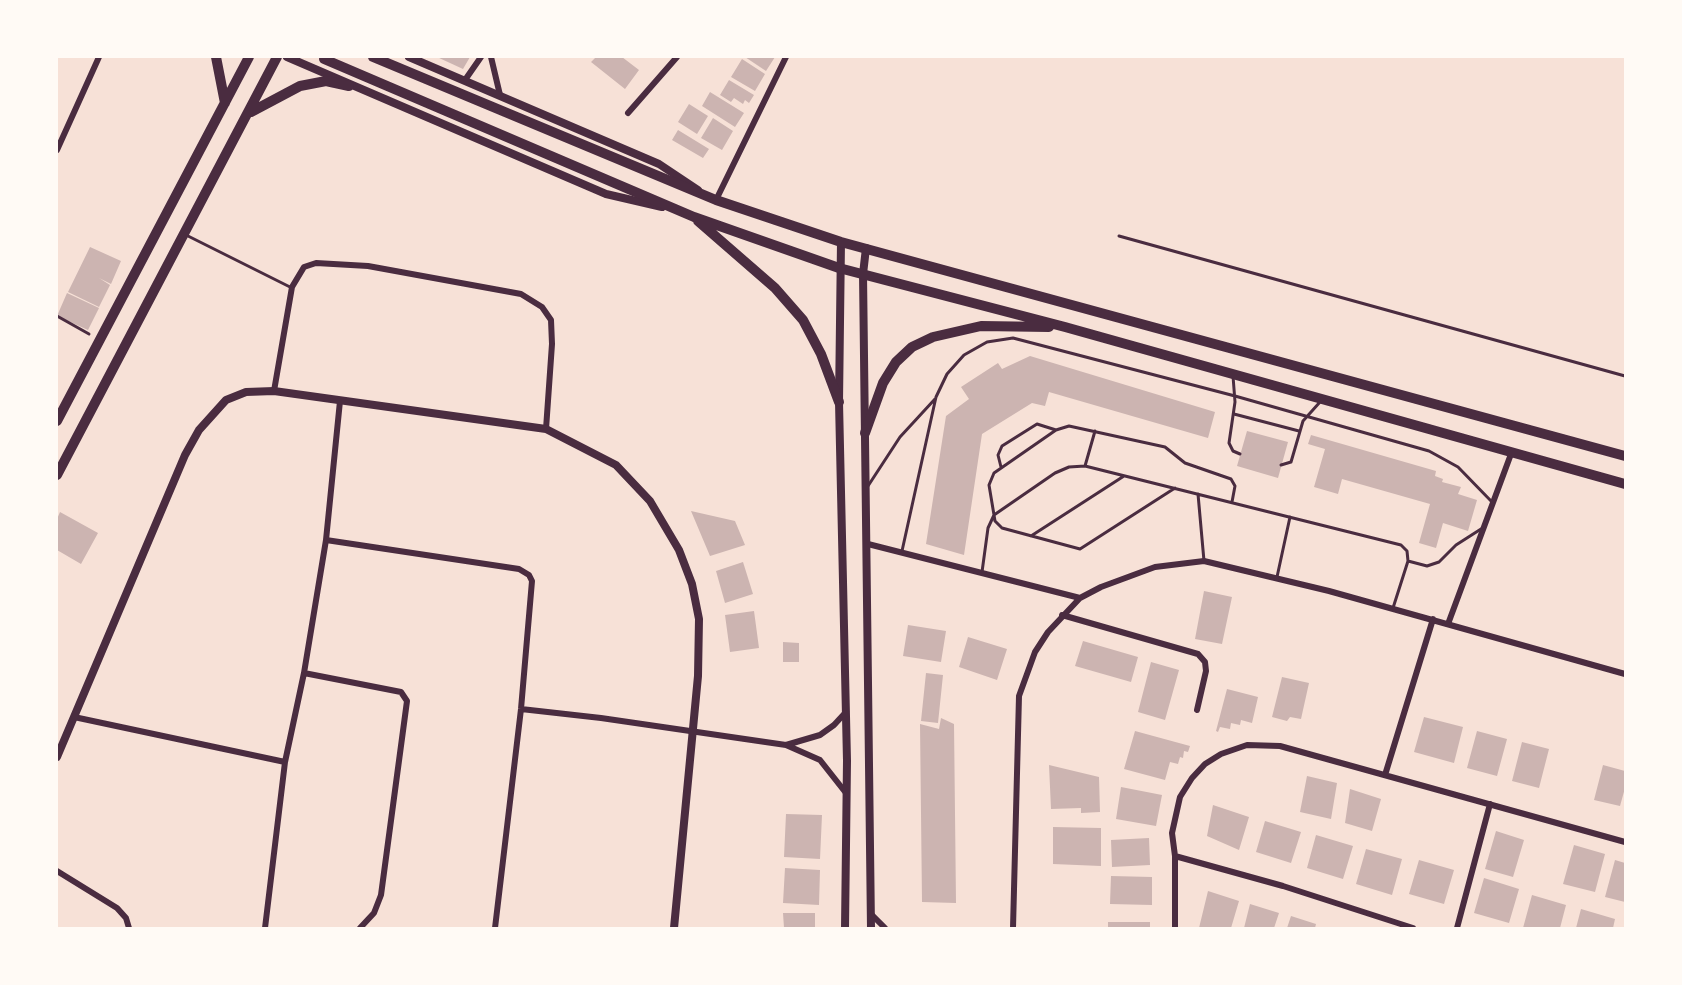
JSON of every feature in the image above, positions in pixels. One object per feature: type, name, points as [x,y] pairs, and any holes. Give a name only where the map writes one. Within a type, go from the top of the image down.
[{"type":"highway","points":[[216,57],[225,103]]},
{"type":"highway","points":[[57,421],[249,57]]},
{"type":"highway","points":[[57,475],[277,57]]},
{"type":"highway","points":[[373,57],[716,200],[841,242],[1625,456]]},
{"type":"highway","points":[[324,59],[694,217],[839,268],[1065,327],[1511,454],[1625,484]]},
{"type":"highway","points":[[248,114],[300,86],[326,81],[349,86]]},
{"type":"highway","points":[[694,217],[775,288],[803,320],[821,354],[839,402]]},
{"type":"highway","points":[[865,433],[883,382],[896,362],[912,347],[933,337],[981,326],[1065,327]]},
{"type":"street","points":[[57,150],[99,57]]},
{"type":"street","points":[[287,57],[349,86],[606,194],[680,210]]},
{"type":"street","points":[[305,57],[309,66]]},
{"type":"street","points":[[409,57],[659,164],[700,192]]},
{"type":"street","points":[[465,80],[481,57]]},
{"type":"street","points":[[492,57],[500,95]]},
{"type":"street","points":[[628,112],[677,57]]},
{"type":"street","points":[[716,200],[786,57]]},
{"type":"street","points":[[841,242],[839,402],[847,794],[845,928]]},
{"type":"street","points":[[866,248],[863,274],[871,928]]},
{"type":"street","points":[[274,391],[292,287],[303,267],[316,263],[368,266],[521,294],[534,300],[551,320],[552,344],[546,429]]},
{"type":"street","points":[[57,757],[185,455],[199,430],[226,400],[246,392],[274,391],[546,429],[616,465],[650,501],[679,550],[692,584],[699,619],[698,676],[674,928]]},
{"type":"street","points":[[265,928],[285,762],[304,673],[326,540],[340,401]]},
{"type":"street","points":[[1448,624],[1511,454]]},
{"type":"street","points":[[326,540],[504,567],[529,575],[533,591],[495,928]]},
{"type":"street","points":[[868,544],[1080,598]]},
{"type":"street","points":[[1013,928],[1019,696],[1035,652],[1062,615],[1080,598],[1155,567],[1204,561],[1393,608],[1625,674]]},
{"type":"street","points":[[1062,615],[1198,654],[1205,662],[1206,671],[1197,710]]},
{"type":"street","points":[[1385,775],[1433,620]]},
{"type":"street","points":[[304,673],[401,692],[407,701],[381,895],[374,913],[360,928]]},
{"type":"street","points":[[521,709],[601,718],[786,746],[820,760],[847,794]]},
{"type":"street","points":[[786,746],[820,735],[846,712]]},
{"type":"street","points":[[74,717],[285,762]]},
{"type":"street","points":[[1175,928],[1175,856],[1172,833],[1180,797],[1192,778],[1221,754],[1247,746],[1269,745],[1625,842]]},
{"type":"street","points":[[1457,928],[1490,804]]},
{"type":"street","points":[[1175,856],[1283,886],[1413,928]]},
{"type":"street","points":[[57,871],[117,908],[126,918],[129,928]]},
{"type":"street","points":[[871,915],[885,928]]},
{"type":"street","points":[[1385,928],[1387,920]]},
{"type":"lane","points":[[184,234],[292,287]]},
{"type":"lane","points":[[902,553],[936,397],[946,374],[964,355],[987,342],[1012,339],[1235,396],[1439,455],[1458,467],[1492,502]]},
{"type":"lane","points":[[1232,375],[1235,396],[1229,443],[1233,451],[1240,454]]},
{"type":"lane","points":[[867,487],[900,437],[936,397]]},
{"type":"lane","points":[[1281,465],[1288,464],[1293,459],[1299,431],[1306,416],[1322,400]]},
{"type":"lane","points":[[1234,414],[1299,431]]},
{"type":"lane","points":[[1001,468],[998,455],[1002,446],[1037,424],[1056,430]]},
{"type":"lane","points":[[1175,488],[1085,548],[1075,549],[1002,528],[995,521],[989,480],[1001,468],[1056,430],[1069,426],[1166,447],[1185,463],[1227,476],[1235,486],[1232,502]]},
{"type":"lane","points":[[1085,466],[1095,431]]},
{"type":"lane","points":[[982,573],[988,528],[994,516],[1055,473],[1069,467],[1085,466],[1401,545],[1407,551],[1408,561],[1393,608]]},
{"type":"lane","points":[[1031,536],[1124,476]]},
{"type":"lane","points":[[1198,494],[1204,561]]},
{"type":"lane","points":[[1276,579],[1290,517]]},
{"type":"lane","points":[[1408,561],[1427,566],[1439,562],[1456,545],[1483,528]]},
{"type":"path","points":[[1119,236],[1625,376]]},
{"type":"path","points":[[57,316],[94,336]]},
{"type":"building","points":[[437,57],[470,57],[463,69]]},
{"type":"building","points":[[596,57],[622,57],[639,70],[625,89],[591,62]]},
{"type":"building","points":[[745,57],[775,57],[766,71]]},
{"type":"building","points":[[742,59],[765,74],[755,91],[731,77]]},
{"type":"building","points":[[729,80],[754,95],[749,103],[745,100],[743,104],[734,98],[731,102],[720,95]]},
{"type":"building","points":[[710,92],[744,113],[735,127],[702,106]]},
{"type":"building","points":[[689,104],[708,116],[697,134],[678,122]]},
{"type":"building","points":[[713,118],[733,131],[722,150],[701,138]]},
{"type":"building","points":[[678,130],[709,149],[703,158],[672,140]]},
{"type":"building","points":[[90,247],[121,261],[111,284],[99,278],[110,285],[99,307],[68,292]]},
{"type":"building","points":[[67,293],[99,308],[88,330],[57,316]]},
{"type":"building","points":[[1030,356],[1215,412],[1208,438],[1049,392],[1045,406],[1032,403],[982,434],[964,555],[926,544],[946,416],[969,399],[961,387],[998,363],[1002,369]]},
{"type":"building","points":[[1247,431],[1288,442],[1278,478],[1237,466]]},
{"type":"building","points":[[1311,435],[1436,471],[1435,476],[1443,479],[1442,482],[1461,487],[1458,494],[1477,500],[1468,531],[1443,523],[1436,548],[1419,543],[1430,504],[1342,479],[1338,494],[1314,487],[1325,449],[1308,444]]},
{"type":"building","points":[[691,511],[735,521],[745,545],[710,556]]},
{"type":"building","points":[[60,512],[98,533],[81,564],[57,550],[57,519]]},
{"type":"building","points":[[743,562],[753,594],[725,603],[716,571]]},
{"type":"building","points":[[1204,591],[1232,597],[1222,644],[1195,639]]},
{"type":"building","points":[[754,611],[759,648],[730,652],[725,615]]},
{"type":"building","points":[[908,625],[946,631],[941,662],[903,656]]},
{"type":"building","points":[[968,637],[1007,649],[997,680],[959,667]]},
{"type":"building","points":[[1083,641],[1138,657],[1131,682],[1075,666]]},
{"type":"building","points":[[783,642],[799,643],[799,662],[783,662]]},
{"type":"building","points":[[1151,662],[1179,670],[1165,720],[1138,712]]},
{"type":"building","points":[[926,673],[943,675],[938,723],[921,721]]},
{"type":"building","points":[[1282,677],[1309,683],[1301,719],[1290,717],[1287,721],[1272,717]]},
{"type":"building","points":[[1227,689],[1258,697],[1252,723],[1241,720],[1240,725],[1231,723],[1230,729],[1220,727],[1218,732],[1216,731]]},
{"type":"building","points":[[1424,717],[1463,727],[1454,763],[1414,752]]},
{"type":"building","points":[[941,718],[954,724],[956,903],[922,902],[920,724],[939,729]]},
{"type":"building","points":[[1135,731],[1190,746],[1188,752],[1184,751],[1183,758],[1180,757],[1178,764],[1170,762],[1165,780],[1124,769]]},
{"type":"building","points":[[1477,731],[1507,739],[1497,776],[1467,768]]},
{"type":"building","points":[[1522,742],[1549,749],[1539,788],[1512,781]]},
{"type":"building","points":[[1049,765],[1099,777],[1100,812],[1081,813],[1081,808],[1051,809]]},
{"type":"building","points":[[1603,765],[1625,771],[1625,788],[1620,806],[1594,800]]},
{"type":"building","points":[[1307,776],[1337,783],[1331,819],[1300,812]]},
{"type":"building","points":[[1121,787],[1162,795],[1156,826],[1116,819]]},
{"type":"building","points":[[1350,789],[1381,799],[1372,831],[1345,823]]},
{"type":"building","points":[[1213,805],[1249,817],[1239,850],[1207,836]]},
{"type":"building","points":[[786,814],[822,815],[820,859],[784,857]]},
{"type":"building","points":[[1265,821],[1301,832],[1291,863],[1256,852]]},
{"type":"building","points":[[1053,827],[1101,828],[1101,866],[1053,864]]},
{"type":"building","points":[[1496,831],[1524,840],[1513,877],[1485,869]]},
{"type":"building","points":[[1316,835],[1353,846],[1343,879],[1307,868]]},
{"type":"building","points":[[1149,838],[1150,865],[1112,867],[1111,840]]},
{"type":"building","points":[[1574,845],[1605,854],[1595,892],[1563,884]]},
{"type":"building","points":[[1366,849],[1402,859],[1392,895],[1356,884]]},
{"type":"building","points":[[1419,860],[1454,870],[1444,904],[1409,894]]},
{"type":"building","points":[[1615,860],[1625,863],[1625,902],[1605,897]]},
{"type":"building","points":[[785,868],[820,870],[819,905],[783,903]]},
{"type":"building","points":[[1111,876],[1152,877],[1152,905],[1110,904]]},
{"type":"building","points":[[1484,878],[1519,889],[1509,923],[1474,913]]},
{"type":"building","points":[[1208,891],[1239,901],[1231,928],[1199,928]]},
{"type":"building","points":[[1532,895],[1566,905],[1560,928],[1523,928]]},
{"type":"building","points":[[1250,904],[1279,913],[1274,928],[1244,928]]},
{"type":"building","points":[[1581,909],[1615,919],[1613,928],[1576,928]]},
{"type":"building","points":[[783,913],[815,913],[815,928],[784,928]]},
{"type":"building","points":[[1291,916],[1316,924],[1315,928],[1287,928]]},
{"type":"building","points":[[1108,922],[1150,922],[1150,928],[1108,928]]}]
